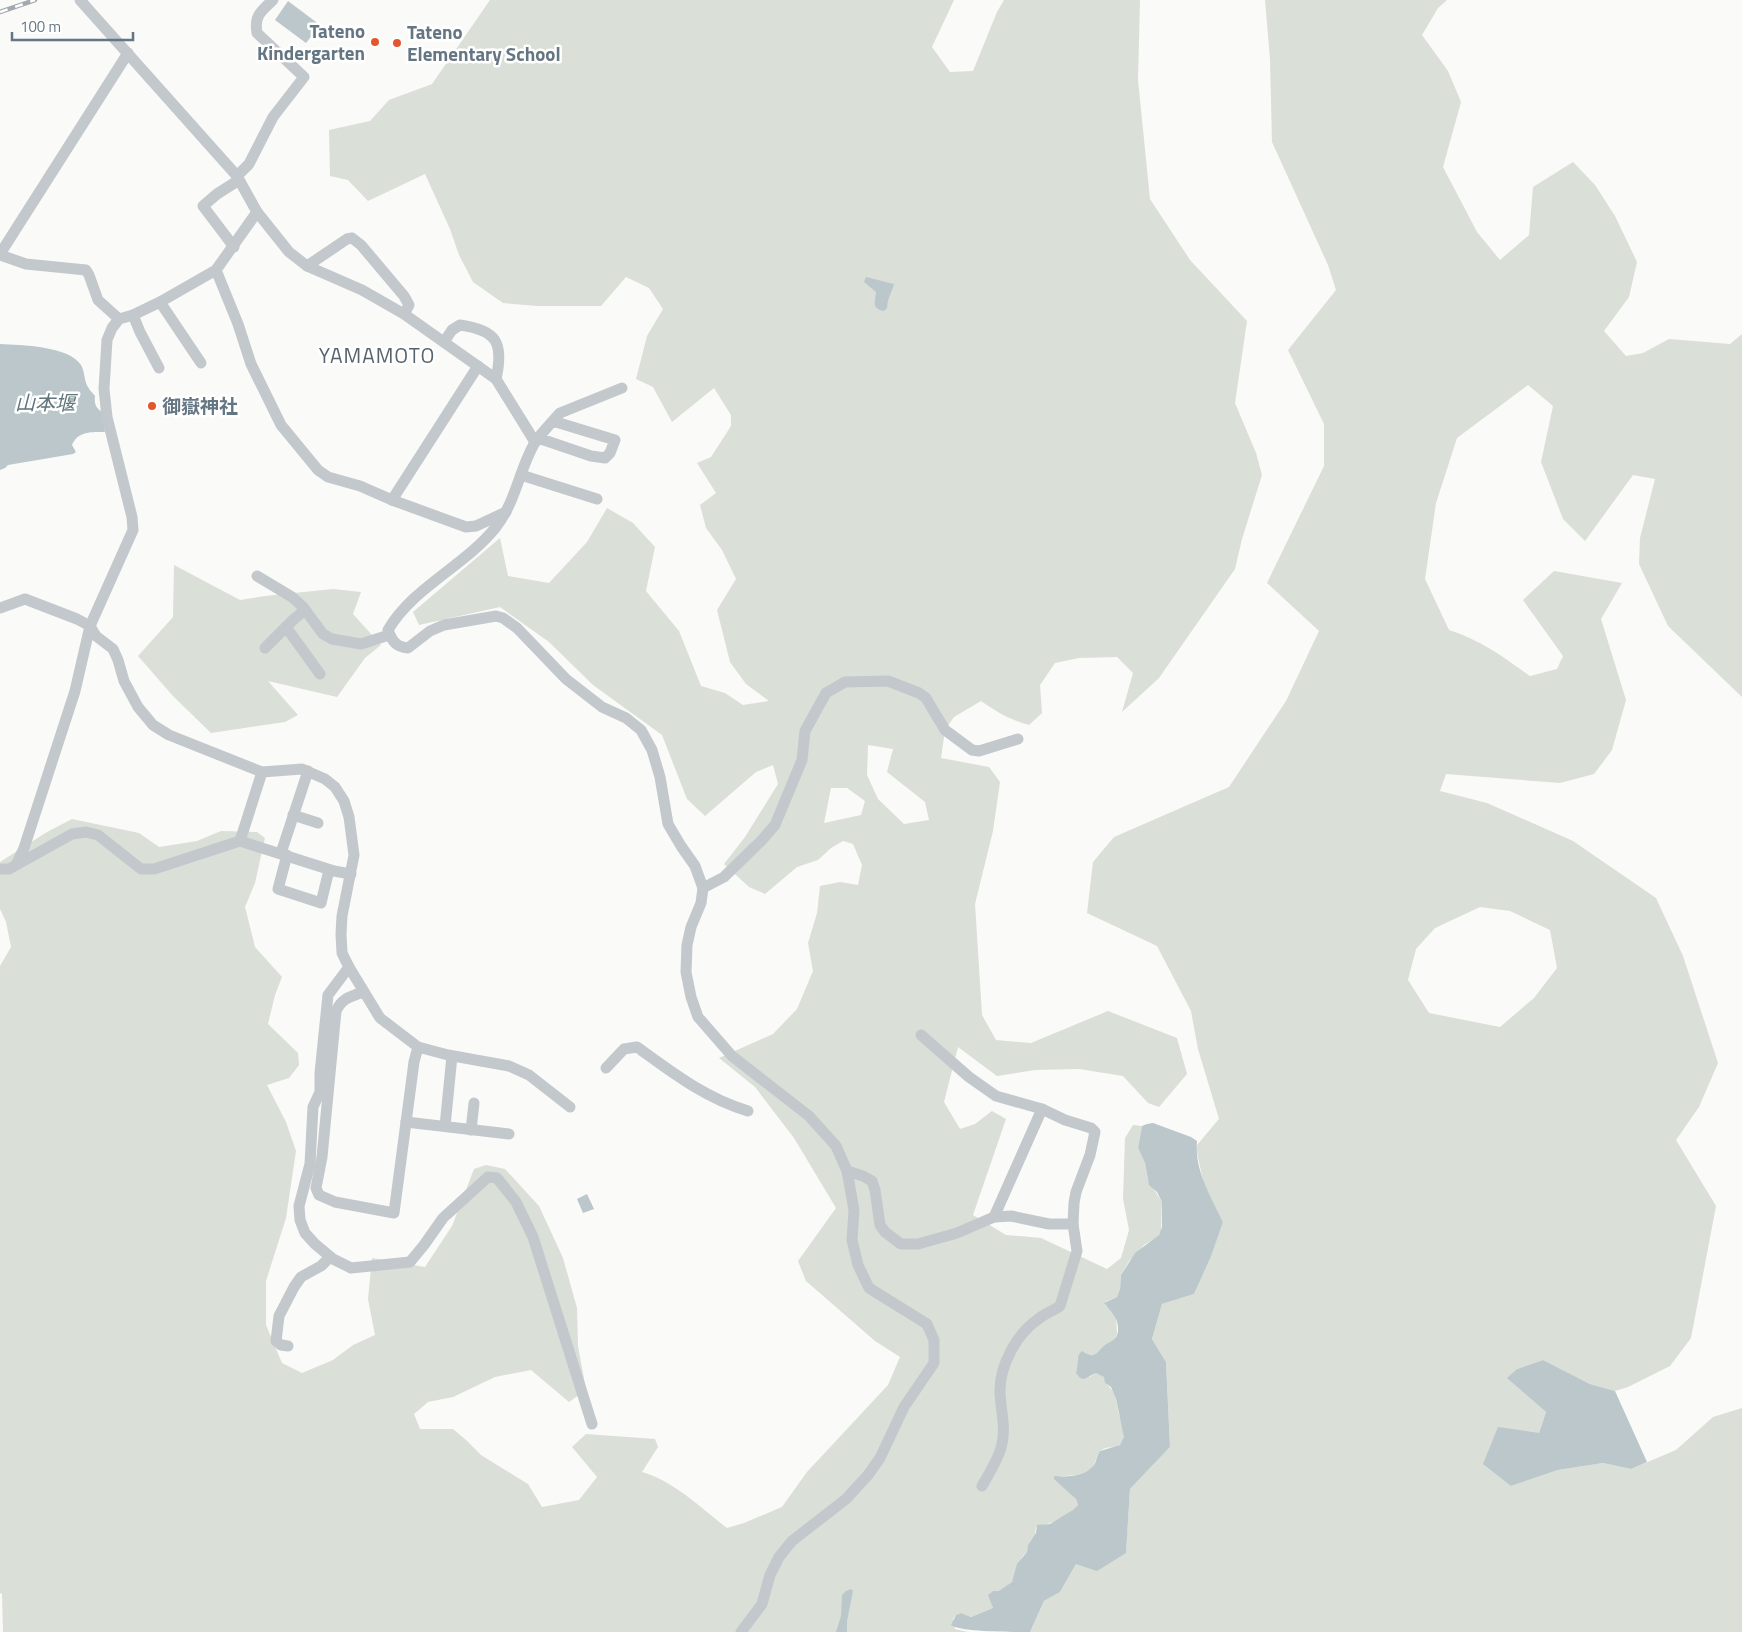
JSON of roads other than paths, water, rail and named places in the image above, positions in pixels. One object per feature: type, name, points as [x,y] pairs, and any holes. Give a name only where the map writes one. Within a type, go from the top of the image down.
[{"type":"street","points":[[80,0],[238,178],[257,212],[289,252],[307,266],[362,290],[404,314],[496,379],[537,440],[591,456],[605,458],[610,453],[615,440],[556,422],[551,423]]},
{"type":"street","points":[[234,247],[203,206],[238,178],[249,164],[273,117],[304,77],[257,33],[255,23],[260,11],[273,0]]},
{"type":"street","points":[[119,319],[98,300],[90,275],[86,270],[26,264],[0,255],[128,53]]},
{"type":"street","points":[[17,863],[24,848],[75,691],[90,626],[133,530],[132,516],[107,417],[104,389],[107,340],[112,328],[119,319],[133,316],[216,270],[257,212]]},
{"type":"street","points":[[307,266],[347,239],[352,238],[404,296],[408,305],[404,314]]},
{"type":"street","points":[[216,270],[238,324],[251,364],[281,425],[318,470],[328,477],[360,486],[392,500],[466,527],[476,526],[508,511]]},
{"type":"street","points":[[160,302],[201,363]]},
{"type":"street","points":[[133,316],[160,368]]},
{"type":"street","points":[[444,342],[452,330],[460,326],[485,331],[495,339],[498,350],[500,361],[496,379]]},
{"type":"street","points":[[392,500],[478,366]]},
{"type":"street","points":[[622,388],[560,414],[551,423],[537,440],[521,475],[508,511],[494,529],[468,554],[420,594],[394,620],[388,630],[391,640],[400,648],[408,648],[430,631],[444,625],[496,616],[503,618],[517,628],[566,679],[602,707],[626,718],[641,730],[652,750],[660,777],[668,824],[680,846],[695,866],[703,888],[701,903],[691,927],[687,954],[688,980],[691,997],[698,1017],[732,1056],[809,1116],[836,1146],[848,1171],[854,1210],[852,1240],[858,1265],[869,1288],[928,1324],[934,1340],[934,1363],[904,1407],[880,1458],[868,1476],[846,1500],[792,1541],[779,1557],[770,1575],[762,1604],[741,1632]]},
{"type":"street","points":[[521,475],[597,499]]},
{"type":"street","points":[[257,576],[292,598],[305,610],[323,634],[332,639],[361,644],[390,635]]},
{"type":"street","points":[[0,608],[25,599],[90,626],[96,636],[113,649],[130,695],[153,725],[168,735],[262,772],[302,769],[325,779],[335,787],[344,801],[349,817],[354,855],[342,916],[342,953],[363,992],[380,1018],[418,1047],[452,1056],[509,1066],[529,1075],[570,1107]]},
{"type":"street","points":[[265,648],[294,618],[305,610]]},
{"type":"street","points":[[286,628],[320,674]]},
{"type":"street","points":[[703,888],[724,877],[775,825],[802,760],[806,731],[826,693],[845,682],[888,681],[919,693],[926,698],[945,730],[972,750],[978,751],[1018,739]]},
{"type":"street","points":[[308,771],[293,815],[278,889],[321,903],[329,870]]},
{"type":"street","points":[[240,841],[262,772]]},
{"type":"street","points":[[293,815],[318,823]]},
{"type":"street","points":[[0,869],[9,868],[72,834],[86,832],[98,835],[141,869],[154,869],[240,841],[329,870],[351,874]]},
{"type":"street","points":[[349,967],[328,995],[320,1073],[320,1092],[313,1107],[310,1164],[299,1206],[300,1220],[305,1232],[330,1257],[351,1268],[410,1262],[424,1246],[443,1218],[488,1177],[496,1178],[516,1202],[533,1237],[592,1424]]},
{"type":"street","points":[[363,992],[340,1003],[336,1012],[324,1148],[316,1188],[320,1195],[335,1202],[394,1213],[414,1062],[418,1047]]},
{"type":"street","points":[[921,1035],[969,1076],[996,1096],[1042,1110],[1091,1128],[1094,1132],[1090,1155],[1076,1192],[1074,1224],[1077,1251],[1060,1306],[1036,1320],[1011,1350],[1002,1372],[1000,1389],[1004,1433],[1001,1448],[982,1486]]},
{"type":"street","points":[[606,1068],[624,1049],[637,1046],[686,1083],[726,1104],[748,1111]]},
{"type":"street","points":[[445,1126],[452,1056]]},
{"type":"street","points":[[471,1130],[474,1103]]},
{"type":"street","points":[[994,1217],[1042,1110]]},
{"type":"street","points":[[406,1122],[509,1134]]},
{"type":"street","points":[[848,1171],[872,1181],[876,1190],[880,1225],[885,1232],[901,1244],[918,1244],[957,1234],[994,1217],[1011,1216],[1049,1224],[1074,1224]]},
{"type":"street","points":[[288,1346],[280,1345],[276,1341],[279,1316],[301,1278],[321,1266],[330,1257]]},
{"type":"water","points":[[288,1],[320,25],[306,43],[275,20]]},
{"type":"water","points":[[866,277],[894,284],[887,308],[884,311],[875,306],[876,292],[864,282]]},
{"type":"water","name":"山本堰","points":[[0,344],[56,350],[75,359],[81,365],[87,385],[95,396],[96,406],[102,412],[105,432],[85,433],[78,437],[72,445],[76,452],[73,454],[8,465],[0,470]]},
{"type":"water","points":[[1153,1123],[1197,1141],[1198,1162],[1201,1173],[1223,1222],[1211,1256],[1194,1294],[1162,1304],[1152,1339],[1166,1362],[1170,1447],[1130,1489],[1126,1553],[1097,1571],[1076,1564],[1060,1592],[1044,1601],[1030,1632],[988,1631],[956,1627],[951,1625],[956,1615],[961,1613],[971,1617],[993,1608],[988,1595],[993,1591],[999,1591],[1012,1582],[1017,1564],[1027,1552],[1028,1545],[1036,1533],[1037,1525],[1050,1524],[1078,1505],[1076,1499],[1054,1479],[1054,1476],[1070,1476],[1089,1470],[1100,1451],[1120,1445],[1124,1437],[1116,1399],[1111,1387],[1105,1383],[1104,1377],[1096,1373],[1084,1379],[1080,1378],[1076,1373],[1078,1358],[1082,1351],[1093,1355],[1116,1336],[1118,1331],[1117,1322],[1104,1303],[1117,1297],[1120,1289],[1121,1275],[1135,1253],[1159,1235],[1162,1227],[1162,1202],[1157,1192],[1149,1185],[1145,1163],[1138,1148],[1142,1126]]},
{"type":"water","points":[[587,1194],[594,1209],[583,1213],[577,1199]]},
{"type":"water","points":[[1543,1360],[1590,1384],[1615,1391],[1647,1462],[1631,1469],[1603,1463],[1558,1470],[1511,1486],[1483,1464],[1498,1427],[1539,1433],[1546,1412],[1507,1378],[1517,1369]]},
{"type":"water","points":[[851,1589],[853,1591],[847,1621],[847,1632],[836,1632],[841,1616],[842,1595]]},
{"type":"railway","points":[[0,12],[35,0]]},
{"type":"place","name":"Tateno Kindergarten","points":[[375,42]]},
{"type":"place","name":"Tateno Elementary School","points":[[397,43]]},
{"type":"place","name":"御嶽神社","points":[[152,406]]},
{"type":"district","name":"YAMAMOTO","points":[[377,356]]}]
